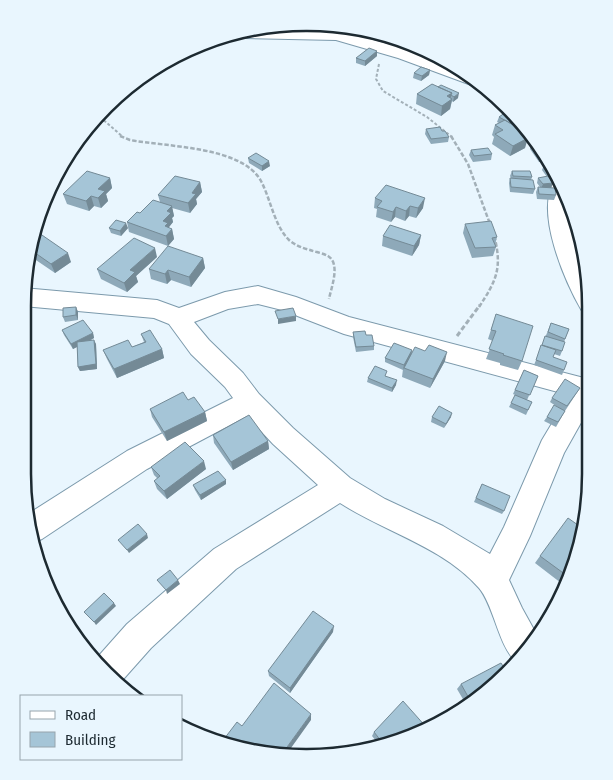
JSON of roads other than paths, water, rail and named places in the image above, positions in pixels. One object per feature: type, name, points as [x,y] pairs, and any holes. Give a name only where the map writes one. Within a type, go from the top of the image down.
[{"type":"street","points":[[283,33],[326,32]]},
{"type":"street","points":[[351,36],[446,69]]},
{"type":"street","points":[[558,196],[562,232],[581,290]]},
{"type":"street","points":[[178,318],[226,301],[258,295],[288,303],[344,325],[582,387]]},
{"type":"street","points":[[31,298],[158,309],[178,318],[200,347],[234,380],[250,402],[283,436],[340,487],[375,509],[432,536],[475,561],[493,580],[510,620],[523,643]]},
{"type":"street","points":[[493,580],[552,448],[582,397]]},
{"type":"street","points":[[37,525],[136,460],[250,402]]},
{"type":"street","points":[[111,667],[139,636],[225,559],[340,487]]}]
